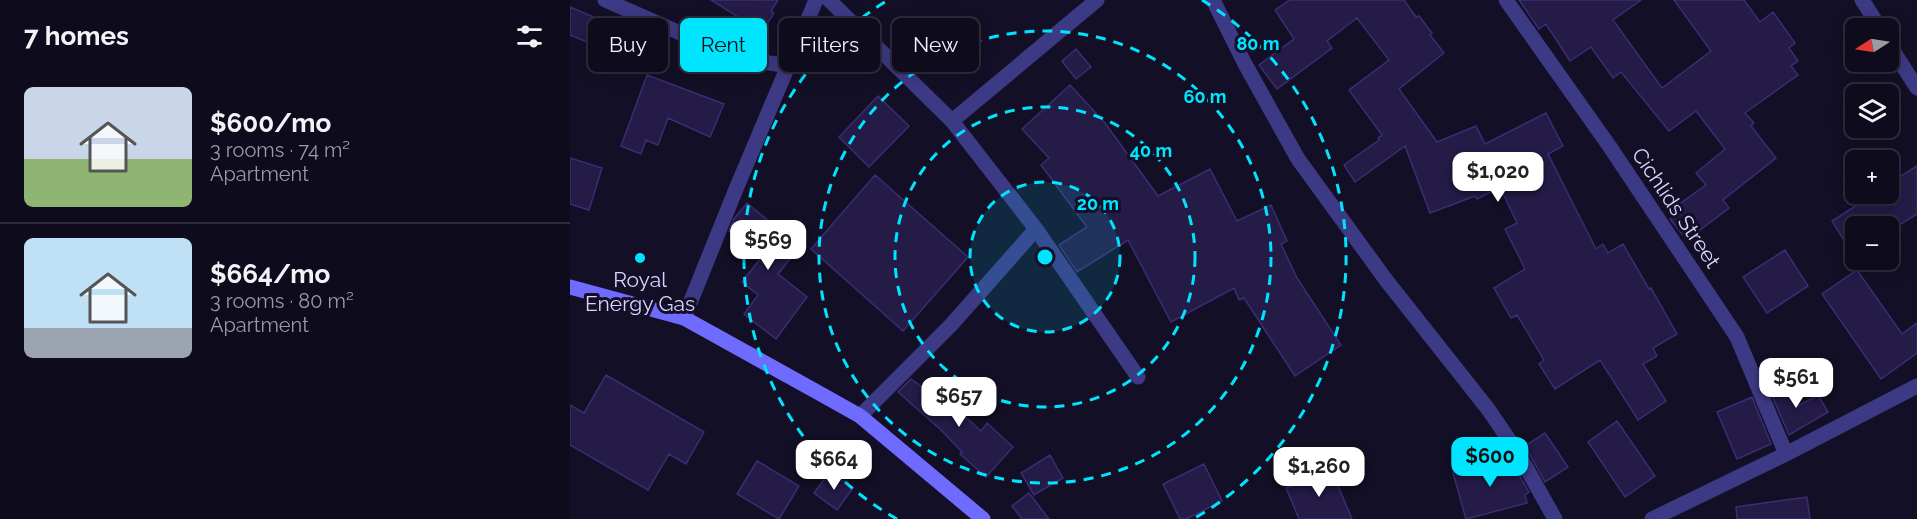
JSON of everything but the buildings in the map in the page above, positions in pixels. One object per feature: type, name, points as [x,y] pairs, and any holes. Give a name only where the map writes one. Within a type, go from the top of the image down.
[{"type":"main road","points":[[570,287],[684,318],[860,416],[983,519]]},
{"type":"street","points":[[604,0],[737,57],[779,64]]},
{"type":"street","points":[[809,18],[816,0]]},
{"type":"street","points":[[829,0],[952,121],[1036,229],[1138,377]]},
{"type":"street","points":[[952,121],[1097,0]]},
{"type":"street","points":[[1213,0],[1245,64],[1298,159],[1386,280],[1488,409],[1518,453],[1555,519]]},
{"type":"street","name":"Cichlids Street","points":[[1506,0],[1610,147],[1737,337],[1786,454]]},
{"type":"street","points":[[1862,0],[1874,18]]},
{"type":"street","points":[[1899,60],[1917,88]]},
{"type":"street","points":[[684,318],[786,72]]},
{"type":"street","points":[[860,416],[951,325],[1036,229]]},
{"type":"street","points":[[1652,519],[1786,454],[1917,386]]},
{"type":"place","name":"Royal Energy Gas","points":[[640,258]]}]
